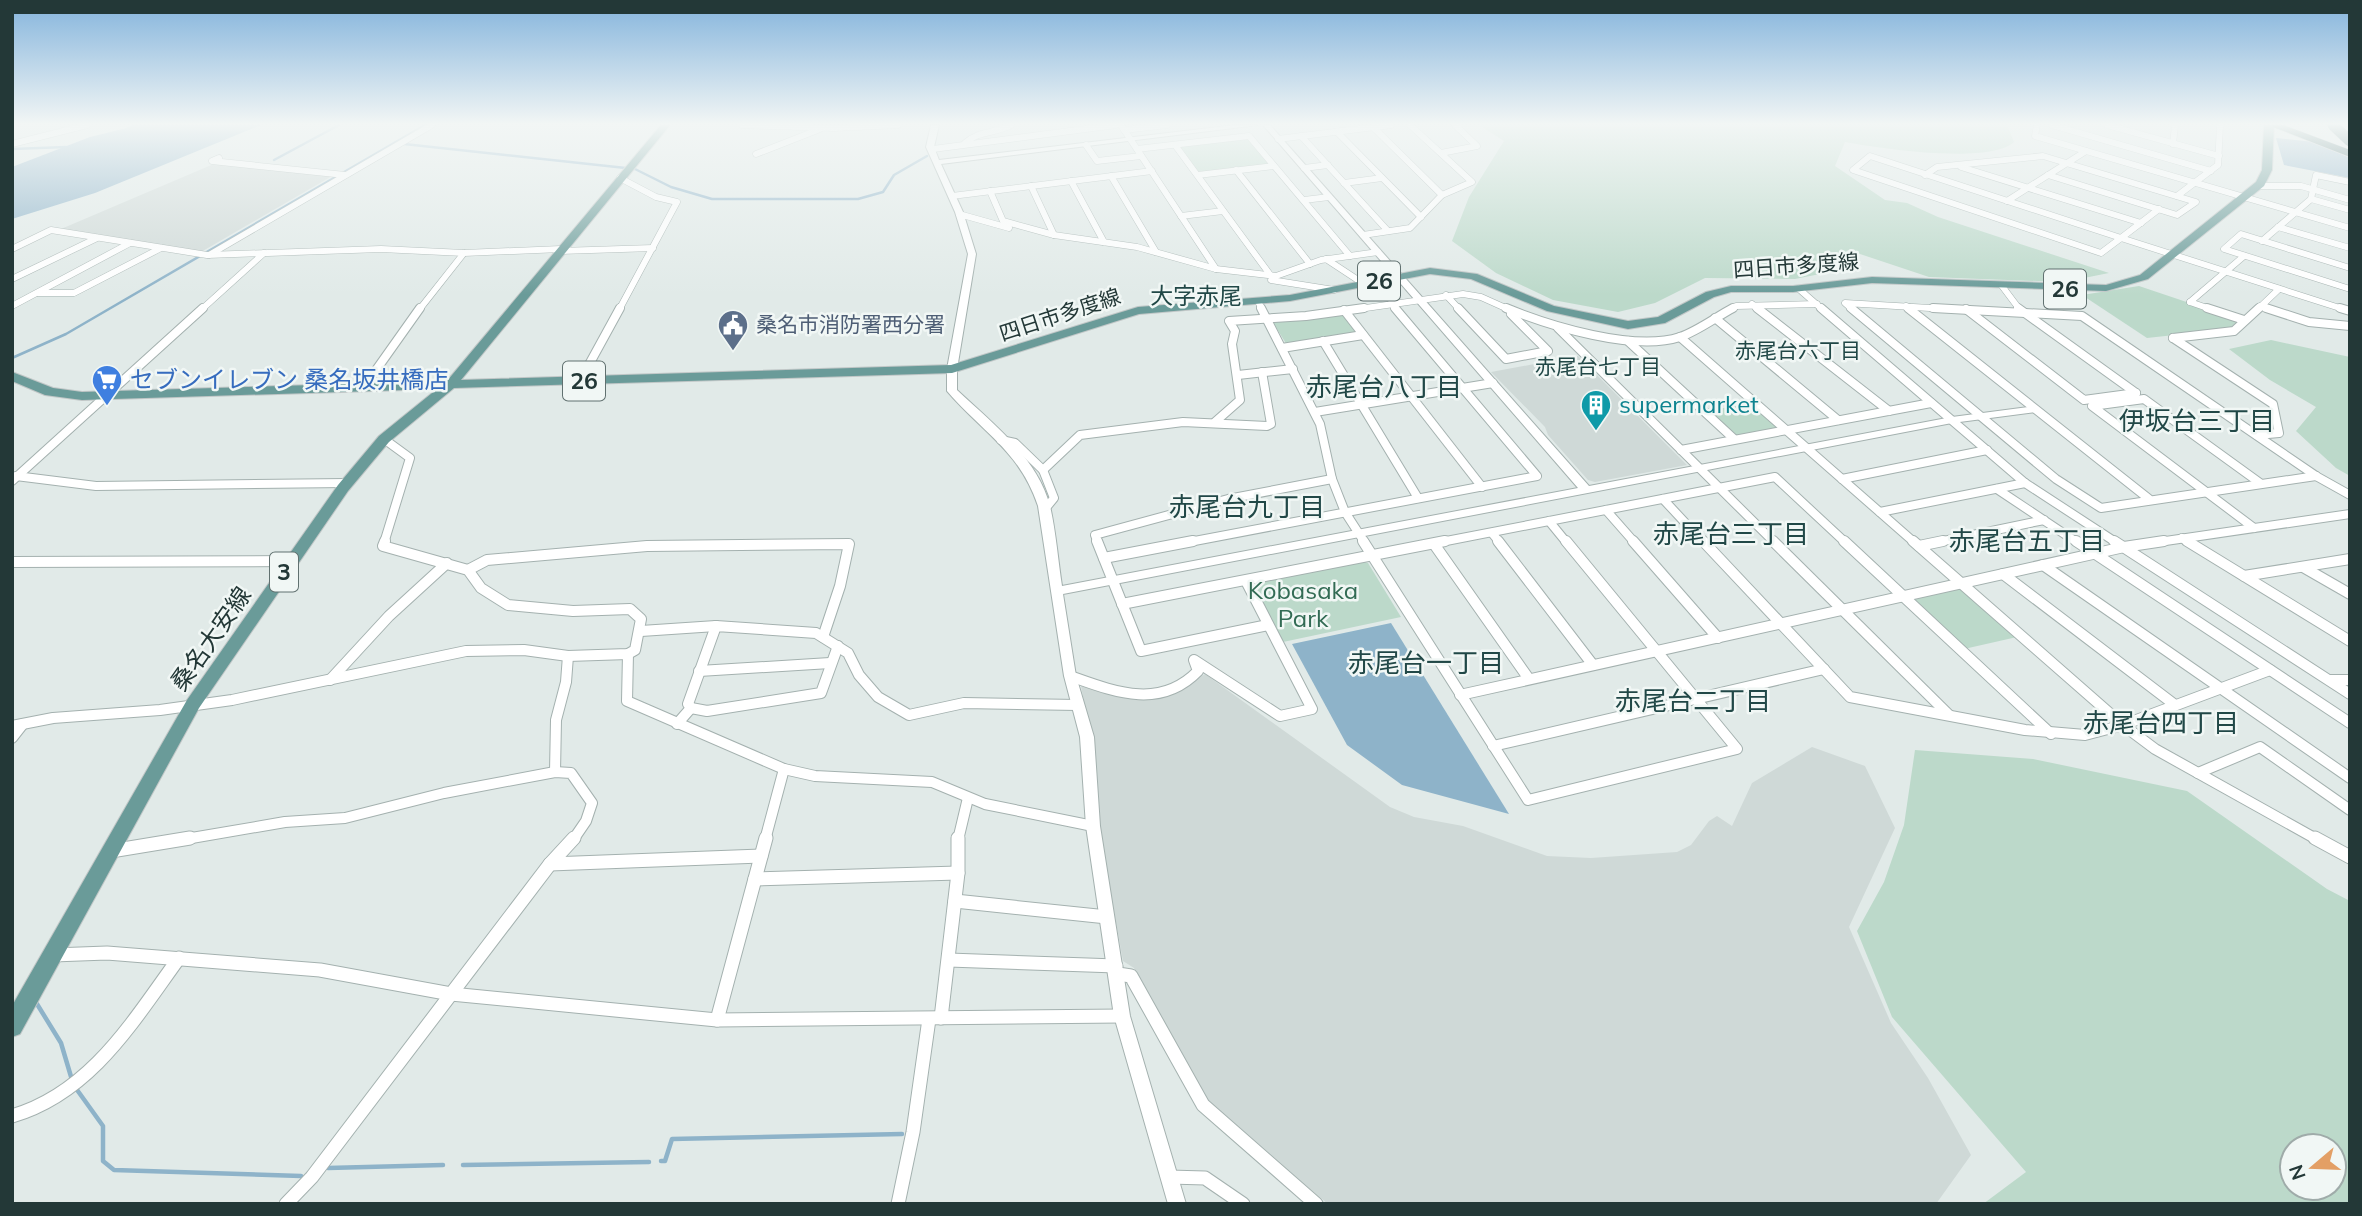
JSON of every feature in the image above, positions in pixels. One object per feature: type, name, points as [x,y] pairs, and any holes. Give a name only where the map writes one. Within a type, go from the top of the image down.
[{"type":"main road","name":"桑名大安線","points":[[12,1027],[192,704],[346,483],[384,439],[451,384],[618,182]]},
{"type":"main road","points":[[2258,186],[2260,182]]},
{"type":"main road","name":"四日市多度線","points":[[12,376],[61,395],[105,395],[952,369],[1059,337],[1120,314],[1171,306],[1258,301],[1334,290],[1430,271],[1461,273],[1482,279],[1551,309],[1628,325],[1661,320],[1722,290],[1799,289],[1872,280],[2074,290],[2115,287],[2144,277],[2258,186]]},
{"type":"street","points":[[204,255],[330,182]]},
{"type":"street","points":[[580,381],[677,201],[656,197],[638,182]]},
{"type":"street","points":[[946,182],[972,254],[952,369],[952,391],[1027,465],[1039,486],[1045,509],[1070,676],[1089,753],[1093,826],[1122,1016],[1177,1204]]},
{"type":"street","points":[[952,196],[1065,182]]},
{"type":"street","points":[[1071,182],[1104,242]]},
{"type":"street","points":[[1114,182],[1156,252]]},
{"type":"street","points":[[1159,182],[1216,269]]},
{"type":"street","points":[[1203,182],[1271,276]]},
{"type":"street","points":[[1245,182],[1310,264]]},
{"type":"street","points":[[1288,182],[1350,256]]},
{"type":"street","points":[[1316,182],[1587,490]]},
{"type":"street","points":[[1344,183],[1354,182]]},
{"type":"street","points":[[1386,182],[1421,217]]},
{"type":"street","points":[[1429,182],[1442,195]]},
{"type":"street","points":[[1363,235],[1410,228],[1442,195],[1472,182]]},
{"type":"street","points":[[1888,182],[2101,253],[2159,209]]},
{"type":"street","points":[[1946,182],[2350,311]]},
{"type":"street","points":[[2009,182],[2141,223]]},
{"type":"street","points":[[2007,201],[2038,182]]},
{"type":"street","points":[[2070,182],[2177,215],[2196,202],[2128,182]]},
{"type":"street","points":[[2190,182],[2350,228]]},
{"type":"street","points":[[2262,241],[2311,199],[2315,182]]},
{"type":"street","points":[[1344,183],[1388,231]]},
{"type":"street","points":[[2176,196],[2194,183]]},
{"type":"street","points":[[1031,186],[1054,235]]},
{"type":"street","points":[[2258,186],[2301,186],[2350,200]]},
{"type":"street","points":[[990,191],[1003,221],[1054,235],[1156,252],[1216,269],[1271,276],[1326,258],[1378,252]]},
{"type":"street","points":[[1304,200],[1329,197]]},
{"type":"street","points":[[2311,199],[2349,209]]},
{"type":"street","points":[[1181,216],[1223,211]]},
{"type":"street","points":[[959,214],[1051,240],[1132,251],[1210,273],[1334,290]]},
{"type":"street","points":[[2278,227],[2350,248]]},
{"type":"street","points":[[12,249],[51,230],[204,255],[392,248],[464,253],[653,248]]},
{"type":"street","points":[[2350,268],[2241,234],[2224,249],[2350,289]]},
{"type":"street","points":[[12,279],[97,237]]},
{"type":"street","points":[[12,306],[130,243]]},
{"type":"street","points":[[12,295],[74,293],[161,248]]},
{"type":"street","points":[[14,477],[265,253]]},
{"type":"street","points":[[364,387],[376,376],[383,358],[399,335],[464,253]]},
{"type":"street","points":[[2244,256],[2190,302],[2244,320]]},
{"type":"street","points":[[1326,258],[1364,284]]},
{"type":"street","points":[[1966,309],[2084,400],[2136,393],[2023,312],[2002,286]]},
{"type":"street","points":[[1799,289],[2025,483],[2350,694]]},
{"type":"street","points":[[2257,435],[2279,433],[2273,404],[2172,338],[2234,331],[2279,289]]},
{"type":"street","points":[[1215,422],[1240,400],[1232,344],[1235,331],[1228,321],[1344,310],[1446,295],[1475,296],[1557,328],[1628,341],[1680,337],[1736,306],[1752,303],[1816,304]]},
{"type":"street","points":[[1446,295],[1506,359],[1548,351],[1508,311]]},
{"type":"street","points":[[1258,301],[1315,412],[1332,479],[1345,512],[1528,800],[1737,750],[1549,521]]},
{"type":"street","points":[[1104,558],[1537,476],[1391,303]]},
{"type":"street","points":[[1752,303],[1889,411]]},
{"type":"street","points":[[2316,476],[2101,508],[2059,481],[1844,303],[2082,316],[2316,476],[2350,495]]},
{"type":"street","points":[[1906,306],[2149,499]]},
{"type":"street","points":[[2260,306],[2309,322],[2350,326]]},
{"type":"street","points":[[1344,310],[1482,487]]},
{"type":"street","points":[[1714,318],[1838,420]]},
{"type":"street","points":[[1557,328],[1949,715]]},
{"type":"street","points":[[1282,348],[1363,335]]},
{"type":"street","points":[[1680,337],[2123,725],[2155,749],[2350,857]]},
{"type":"street","points":[[1324,341],[1418,499]]},
{"type":"street","points":[[1628,341],[1734,439]]},
{"type":"street","points":[[1238,375],[1293,369]]},
{"type":"street","points":[[1043,470],[1080,435],[1162,424],[1270,424],[1262,372]]},
{"type":"street","points":[[1315,412],[1493,383]]},
{"type":"street","points":[[2254,528],[2092,406],[2144,399],[2260,483]]},
{"type":"street","points":[[1681,450],[1931,402]]},
{"type":"street","points":[[1058,591],[1952,420],[2036,409]]},
{"type":"street","points":[[12,738],[18,725],[53,718],[160,710],[256,696],[476,650],[524,650],[568,656],[628,654],[635,650],[641,631],[640,616],[630,609],[531,608],[502,602],[481,588],[468,570],[383,546],[410,458],[384,439]]},
{"type":"street","points":[[1001,440],[1015,443],[1043,470],[1054,498],[1045,509]]},
{"type":"street","points":[[1842,479],[1987,450]]},
{"type":"street","points":[[14,477],[96,486],[346,483]]},
{"type":"street","points":[[1122,604],[1774,477],[2051,734]]},
{"type":"street","points":[[1269,625],[1140,651],[1094,535],[1228,499],[1332,479]]},
{"type":"street","points":[[1880,512],[2025,483]]},
{"type":"street","points":[[1997,489],[2350,723]]},
{"type":"street","points":[[1663,499],[1850,697],[2051,734],[2085,735],[2123,725],[2270,670]]},
{"type":"street","points":[[1606,510],[1718,638]]},
{"type":"street","points":[[1460,695],[2124,547],[2350,514]]},
{"type":"street","points":[[1919,546],[2044,520]]},
{"type":"street","points":[[1492,533],[1593,665]]},
{"type":"street","points":[[2182,538],[2350,642]]},
{"type":"street","points":[[468,570],[487,560],[647,545],[849,544],[840,586],[823,637]]},
{"type":"street","points":[[1434,544],[1529,679]]},
{"type":"street","points":[[2244,576],[2350,559]]},
{"type":"street","points":[[12,562],[292,561]]},
{"type":"street","points":[[330,680],[389,616],[447,563]]},
{"type":"street","points":[[2043,565],[2350,778]]},
{"type":"street","points":[[2303,566],[2350,594]]},
{"type":"street","points":[[2003,574],[2175,705]]},
{"type":"street","points":[[1194,660],[1280,716],[1312,709],[1246,581]]},
{"type":"street","points":[[641,631],[716,626],[790,629],[823,637],[848,653],[859,675],[878,697],[901,713],[909,715],[964,703],[1078,705]]},
{"type":"street","points":[[691,708],[688,704],[716,626]]},
{"type":"street","points":[[1070,676],[1119,689],[1161,694],[1175,691],[1198,671],[1185,642]]},
{"type":"street","points":[[691,708],[707,711],[821,693],[838,646]]},
{"type":"street","points":[[628,654],[625,685],[627,701],[677,724],[717,737],[784,769],[815,776],[932,782],[968,798],[1020,812],[1093,826]]},
{"type":"street","points":[[555,772],[556,720],[566,682],[568,656]]},
{"type":"street","points":[[699,671],[830,663]]},
{"type":"street","points":[[1493,746],[1824,669]]},
{"type":"street","points":[[2329,680],[2350,680]]},
{"type":"street","points":[[677,724],[691,708]]},
{"type":"street","points":[[2198,773],[2260,747],[2350,810]]},
{"type":"street","points":[[717,1020],[784,769]]},
{"type":"street","points":[[110,851],[285,822],[310,824],[335,820],[446,793],[555,772],[571,773],[592,803],[591,815],[582,829],[550,864],[312,1177],[286,1204]]},
{"type":"street","points":[[898,1204],[949,960],[958,873],[958,834],[968,798]]},
{"type":"street","points":[[550,864],[761,856]]},
{"type":"street","points":[[755,879],[958,873]]},
{"type":"street","points":[[955,901],[1107,917]]},
{"type":"street","points":[[52,955],[107,953],[320,970],[451,994],[717,1020],[1122,1016]]},
{"type":"street","points":[[12,1116],[31,1113],[74,1088],[179,958]]},
{"type":"street","points":[[949,960],[1117,970],[1131,976],[1203,1105],[1316,1204]]},
{"type":"street","points":[[1169,1177],[1205,1178],[1243,1204]]},
{"type":"shaded area","points":[[172,182],[322,182],[201,252],[61,229]]},
{"type":"shaded area","points":[[1578,356],[1687,465],[1595,482],[1588,480],[1548,435],[1545,427],[1491,372]]},
{"type":"shaded area","points":[[1205,674],[1390,807],[1414,817],[1463,826],[1547,856],[1591,858],[1677,852],[1691,845],[1709,821],[1717,816],[1732,826],[1752,783],[1812,747],[1865,766],[1895,828],[1849,927],[1891,1023],[1928,1078],[1971,1155],[1936,1204],[1328,1204],[1208,1103],[1134,968],[1123,961],[1098,823],[1097,770],[1081,686],[1168,696]]},
{"type":"green space","points":[[1479,182],[1858,182],[1885,200],[1907,203],[1938,217],[2109,273],[2064,282],[1929,277],[1848,250],[1830,272],[1795,279],[1705,278],[1655,303],[1618,312],[1553,300],[1496,273],[1452,241],[1469,197]]},
{"type":"green space","points":[[2139,286],[2238,321],[2229,329],[2147,338],[2082,295]]},
{"type":"green space","points":[[1343,314],[1357,332],[1287,345],[1272,321]]},
{"type":"green space","points":[[2271,340],[2350,357],[2350,476],[2336,468],[2296,431],[2316,407],[2270,380],[2229,349]]},
{"type":"green space","points":[[1751,403],[1778,429],[1737,436],[1707,411]]},
{"type":"green space","name":"Kobasaka Park","points":[[1361,561],[1368,563],[1401,617],[1283,642],[1253,585],[1255,582]]},
{"type":"green space","points":[[1959,587],[2017,637],[1964,649],[1912,598]]},
{"type":"green space","points":[[1915,750],[2033,759],[2187,791],[2327,889],[2350,901],[2350,1204],[1983,1204],[2026,1172],[1892,1017],[1857,931],[1884,882],[1904,825]]},
{"type":"water","points":[[12,182],[122,182],[95,193],[12,219]]},
{"type":"water","points":[[1391,623],[1509,814],[1402,785],[1347,745],[1292,644]]},
{"type":"waterway","points":[[12,358],[66,334],[328,182]]},
{"type":"waterway","points":[[660,182],[712,199],[858,199],[883,192],[890,182]]},
{"type":"waterway","points":[[37,1004],[61,1043],[72,1080]]},
{"type":"waterway","points":[[75,1087],[103,1126],[103,1161],[114,1170],[301,1176]]},
{"type":"waterway","points":[[661,1161],[665,1161],[672,1139],[902,1134]]},
{"type":"waterway","points":[[463,1165],[649,1162]]},
{"type":"waterway","points":[[328,1168],[443,1165]]},
{"type":"place","name":"桑名市消防署西分署","points":[[733,352]]},
{"type":"place","name":"セブンイレブン 桑名坂井橋店","points":[[107,407]]},
{"type":"place","name":"supermarket","points":[[1596,432]]},
{"type":"district","name":"大字赤尾","points":[[1196,296]]},
{"type":"district","name":"赤尾台六丁目","points":[[1798,351]]},
{"type":"district","name":"赤尾台七丁目","points":[[1598,367]]},
{"type":"district","name":"赤尾台八丁目","points":[[1384,387]]},
{"type":"district","name":"伊坂台三丁目","points":[[2197,421]]},
{"type":"district","name":"赤尾台九丁目","points":[[1247,507]]},
{"type":"district","name":"赤尾台三丁目","points":[[1731,534]]},
{"type":"district","name":"赤尾台五丁目","points":[[2027,541]]},
{"type":"district","name":"赤尾台一丁目","points":[[1426,663]]},
{"type":"district","name":"赤尾台二丁目","points":[[1693,701]]},
{"type":"district","name":"赤尾台四丁目","points":[[2161,723]]}]
